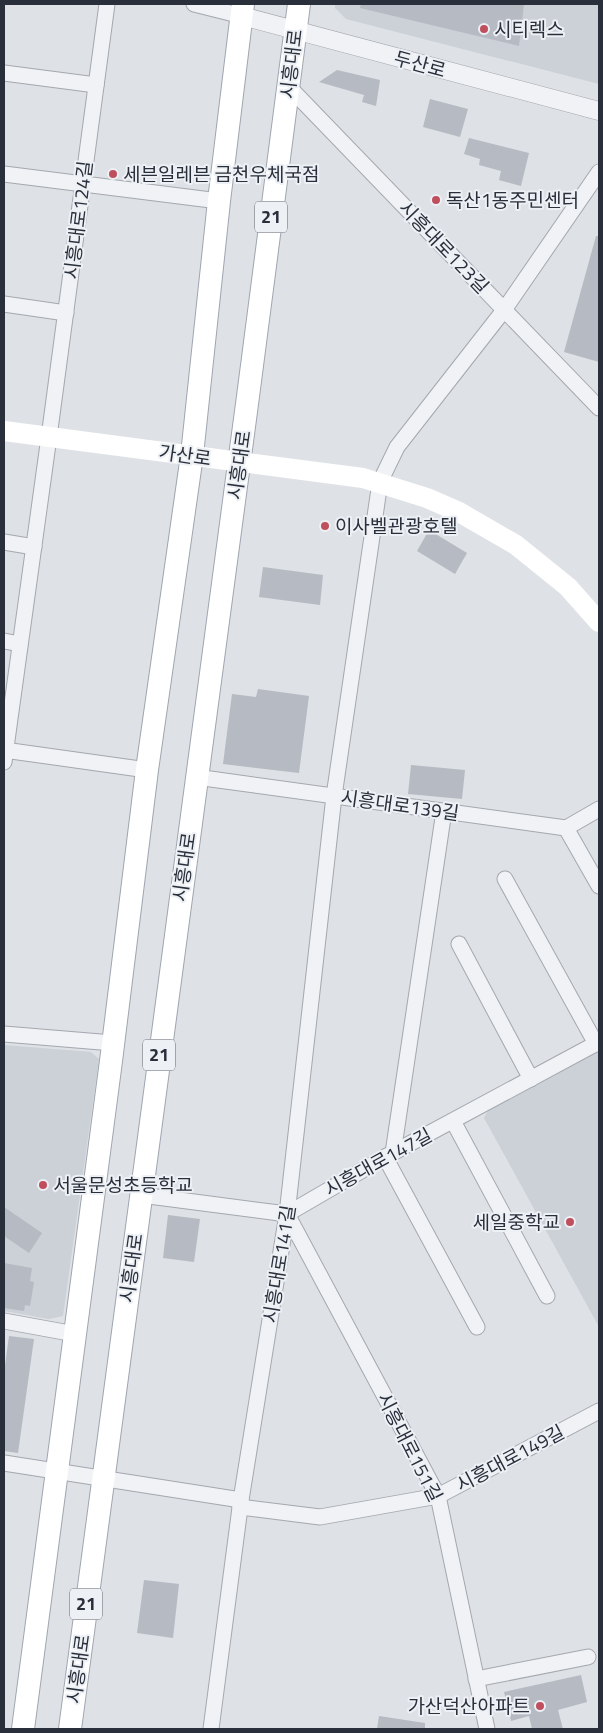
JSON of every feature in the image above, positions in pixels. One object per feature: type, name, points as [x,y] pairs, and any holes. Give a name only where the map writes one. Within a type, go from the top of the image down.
[{"type":"main road","name":"시흥대로","points":[[70,1729],[299,4]]},
{"type":"main road","name":"21","points":[[23,1729],[147,770],[192,456],[218,201],[242,10]]},
{"type":"main road","name":"가산로","points":[[4,430],[363,478],[380,482],[427,498],[459,512],[516,545],[568,587],[599,622]]},
{"type":"street","name":"시흥대로124길","points":[[50,437],[107,4]]},
{"type":"street","points":[[194,4],[242,10]]},
{"type":"street","name":"두산로","points":[[242,10],[295,30],[599,112]]},
{"type":"street","points":[[4,73],[96,85]]},
{"type":"street","name":"시흥대로123길","points":[[288,86],[599,408]]},
{"type":"street","points":[[334,796],[380,482],[397,447],[504,310],[599,172]]},
{"type":"street","points":[[4,174],[218,201]]},
{"type":"street","points":[[4,304],[66,313]]},
{"type":"street","points":[[50,437],[4,754],[147,770]]},
{"type":"street","points":[[4,542],[34,547]]},
{"type":"street","points":[[4,641],[20,644]]},
{"type":"street","name":"시흥대로139길","points":[[196,777],[566,828]]},
{"type":"street","name":"시흥대로141길","points":[[211,1729],[241,1504],[287,1214],[334,796]]},
{"type":"street","points":[[599,808],[566,828],[599,886]]},
{"type":"street","points":[[444,811],[389,1155],[477,1328]]},
{"type":"street","points":[[505,879],[598,1043]]},
{"type":"street","points":[[459,944],[531,1079]]},
{"type":"street","points":[[4,1034],[113,1043]]},
{"type":"street","name":"시흥대로147길","points":[[287,1214],[389,1155],[598,1043]]},
{"type":"street","points":[[453,1121],[547,1296]]},
{"type":"street","points":[[141,1195],[287,1214]]},
{"type":"street","name":"시흥대로151길","points":[[287,1214],[438,1496],[487,1729]]},
{"type":"street","points":[[4,1321],[75,1334]]},
{"type":"street","name":"시흥대로149길","points":[[4,1463],[103,1478],[320,1518],[438,1496],[599,1411]]},
{"type":"street","points":[[476,1679],[588,1657]]},
{"type":"shaded area","points":[[335,4],[599,4],[599,84],[346,19],[335,8]]},
{"type":"shaded area","name":"서울문성초등학교","points":[[4,1045],[91,1052],[99,1059],[63,1316],[49,1319],[4,1311]]},
{"type":"shaded area","name":"세일중학교","points":[[599,1050],[599,1327],[484,1118],[488,1111]]},
{"type":"building","name":"시티렉스","points":[[361,4],[524,4],[519,46],[360,8]]},
{"type":"building","points":[[337,70],[380,80],[376,106],[362,102],[364,95],[319,82]]},
{"type":"building","points":[[430,99],[468,109],[460,137],[423,127]]},
{"type":"building","points":[[469,138],[529,153],[521,186],[499,180],[501,171],[479,165],[480,159],[464,154]]},
{"type":"building","points":[[596,236],[599,236],[599,362],[564,352]]},
{"type":"building","points":[[429,530],[467,553],[455,574],[417,551]]},
{"type":"building","points":[[263,567],[323,575],[320,605],[259,597]]},
{"type":"building","points":[[258,689],[309,696],[299,773],[223,764],[232,694],[256,697]]},
{"type":"building","points":[[411,765],[465,770],[462,799],[408,794]]},
{"type":"building","points":[[4,1207],[42,1233],[29,1253],[4,1236]]},
{"type":"building","points":[[168,1215],[200,1219],[194,1262],[163,1258]]},
{"type":"building","points":[[4,1263],[32,1268],[30,1281],[34,1282],[30,1306],[25,1305],[24,1311],[4,1308]]},
{"type":"building","points":[[9,1336],[34,1339],[18,1453],[4,1451],[4,1373]]},
{"type":"building","points":[[144,1580],[179,1584],[173,1638],[137,1633]]},
{"type":"building","name":"가산덕산아파트","points":[[581,1675],[587,1702],[558,1710],[563,1729],[532,1729],[529,1716],[511,1721],[504,1692]]},
{"type":"building","points":[[379,1716],[425,1723],[425,1729],[377,1729]]},
{"type":"place","name":"시티렉스","points":[[484,29]]},
{"type":"place","name":"세븐일레븐 금천우체국점","points":[[113,174]]},
{"type":"place","name":"독산1동주민센터","points":[[436,200]]},
{"type":"place","name":"이사벨관광호텔","points":[[325,526]]},
{"type":"place","name":"서울문성초등학교","points":[[43,1185]]},
{"type":"place","name":"세일중학교","points":[[570,1222]]},
{"type":"place","name":"가산덕산아파트","points":[[540,1706]]}]
